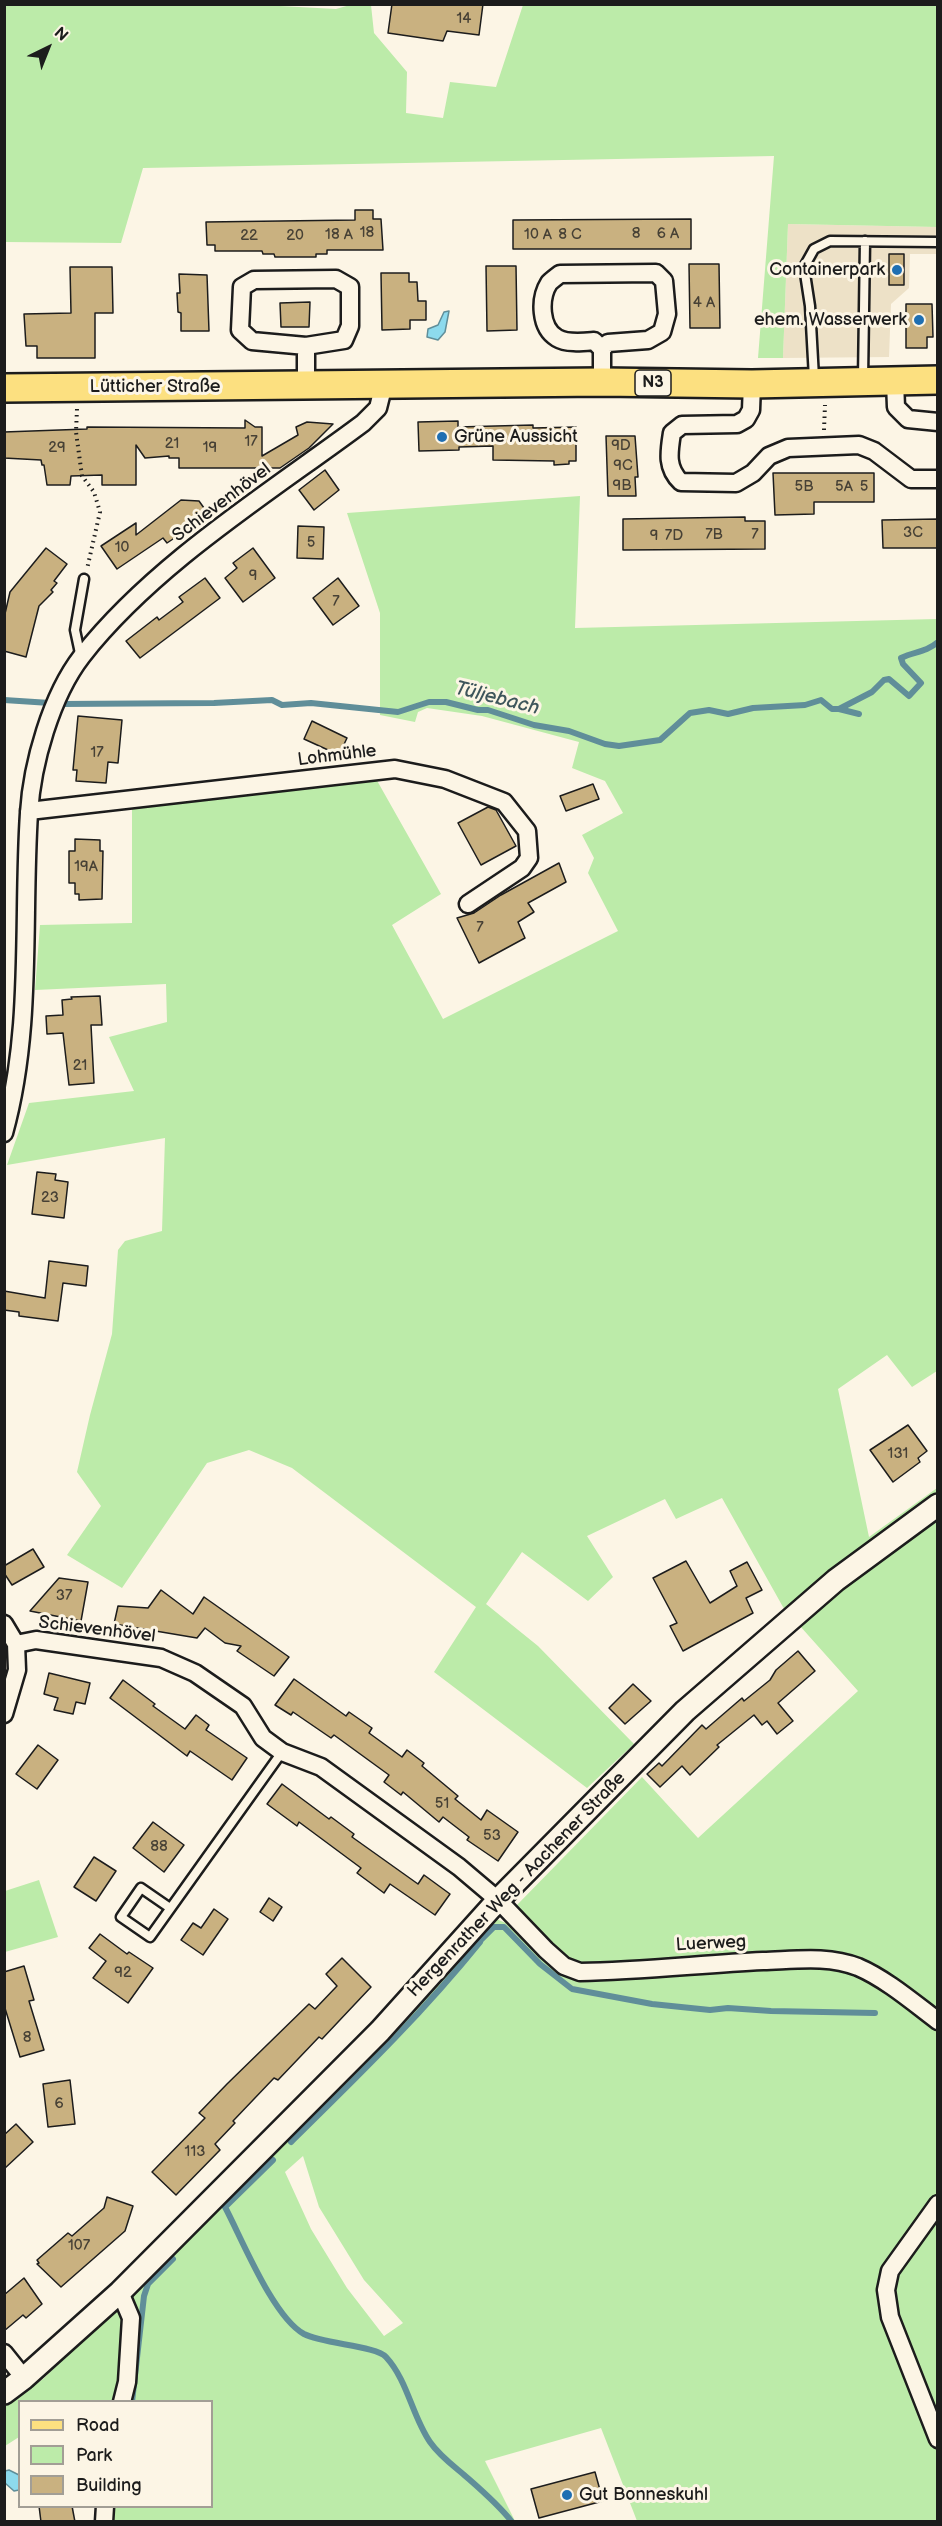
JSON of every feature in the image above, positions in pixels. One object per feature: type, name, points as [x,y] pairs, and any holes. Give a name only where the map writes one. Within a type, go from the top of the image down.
[{"type":"main road","name":"Lütticher Straße","points":[[4,388],[602,382],[752,384],[895,382],[932,374]]},
{"type":"street","points":[[602,349],[608,343],[648,340],[662,332],[667,314],[664,281],[656,273],[560,274],[549,284],[542,302],[546,327],[558,339],[573,342],[594,341],[602,349],[602,382]]},
{"type":"street","points":[[336,279],[350,287],[350,326],[344,340],[306,346],[252,341],[240,330],[242,287],[254,280],[336,279]]},
{"type":"street","points":[[306,346],[306,386]]},
{"type":"street","points":[[895,382],[896,407],[908,419],[938,422]]},
{"type":"street","name":"Schievenhövel","points":[[4,1132],[13,1101],[22,1035],[29,811],[38,754],[55,704],[81,658],[128,606],[181,558],[363,423],[378,408],[384,384]]},
{"type":"street","points":[[752,384],[751,410],[746,419],[736,424],[682,425],[672,433],[668,453],[672,473],[681,482],[736,483],[753,473],[770,456],[788,448],[859,445],[874,451],[911,480],[938,479]]},
{"type":"street","name":"Lohmühle","points":[[29,811],[395,769],[435,777],[504,802],[527,831],[529,858],[522,868],[468,904]]},
{"type":"street","name":"Hergenrather Weg - Aachener Straße","points":[[4,2392],[24,2378],[120,2292],[380,2031],[498,1900],[685,1711],[836,1580],[938,1505]]},
{"type":"street","name":"Schievenhövel","points":[[4,1624],[16,1644],[17,1670],[4,1714]]},
{"type":"street","name":"Schievenhövel","points":[[16,1644],[36,1640],[162,1658],[195,1673],[243,1706],[263,1738],[282,1752],[321,1767],[459,1868],[498,1900]]},
{"type":"street","name":"Luerweg","points":[[498,1900],[564,1966],[580,1972],[684,1964],[834,1960],[859,1968],[906,1997],[938,2021]]},
{"type":"street","points":[[938,2204],[890,2271],[886,2290],[890,2317],[938,2439]]},
{"type":"street","points":[[120,2292],[130,2318],[127,2382],[122,2400]]},
{"type":"street","points":[[4,2353],[24,2378]]},
{"type":"lane","points":[[820,383],[814,357],[804,267],[809,256],[821,244],[830,241],[938,242]]},
{"type":"lane","points":[[863,382],[865,241]]},
{"type":"lane","points":[[81,658],[75,630],[84,579]]},
{"type":"lane","points":[[170,1908],[141,1888],[121,1917],[150,1937],[282,1752]]},
{"type":"path","points":[[820,383],[824,447]]},
{"type":"path","points":[[77,387],[76,432],[82,476],[94,492],[100,512],[84,579]]},
{"type":"shaded area","points":[[788,224],[937,227],[937,254],[910,254],[909,288],[891,304],[889,357],[783,358]]},
{"type":"green space","points":[[243,4],[336,9],[350,5],[371,5],[374,33],[407,72],[406,113],[443,118],[450,82],[496,87],[523,5],[937,5],[937,227],[788,224],[783,358],[758,358],[774,156],[143,168],[121,243],[5,242],[5,5]]},
{"type":"green space","points":[[580,496],[575,628],[937,619],[937,1371],[912,1387],[887,1355],[838,1389],[869,1537],[937,1488],[937,2521],[637,2521],[601,2428],[485,2461],[515,2521],[103,2521],[102,2508],[213,2508],[213,2400],[18,2400],[18,2438],[5,2446],[4,2407],[43,2379],[494,1918],[508,1924],[516,1906],[642,1777],[698,1838],[858,1691],[783,1607],[722,1498],[676,1519],[665,1499],[587,1536],[613,1577],[588,1601],[522,1552],[486,1604],[538,1646],[634,1744],[587,1788],[434,1672],[476,1607],[292,1468],[249,1450],[207,1463],[122,1588],[67,1555],[101,1506],[77,1472],[112,1334],[118,1250],[125,1241],[162,1231],[165,1138],[7,1165],[29,1103],[134,1091],[109,1037],[167,1022],[166,984],[35,990],[40,925],[132,923],[132,805],[375,777],[441,894],[392,925],[443,1019],[618,931],[588,873],[594,858],[582,835],[623,813],[605,781],[572,768],[579,742],[482,716],[427,708],[418,712],[415,722],[380,715],[380,613],[347,513]],"holes":[[[303,2156],[319,2207],[364,2280],[403,2323],[384,2336],[347,2288],[311,2229],[285,2172]]]},
{"type":"green space","points":[[39,1880],[58,1937],[5,1952],[5,1891]]},
{"type":"water","points":[[449,311],[445,332],[438,340],[427,337],[428,329],[438,325],[444,312]]},
{"type":"water","points":[[9,2470],[18,2474],[18,2490],[14,2491],[5,2483],[5,2471]]},
{"type":"building","points":[[392,4],[483,4],[479,35],[447,31],[443,41],[388,33]]},
{"type":"building","points":[[355,210],[373,210],[373,219],[381,219],[383,250],[327,250],[327,254],[316,254],[316,257],[275,257],[274,254],[263,254],[262,251],[215,251],[215,245],[207,245],[206,222],[355,220]]},
{"type":"building","points":[[691,219],[691,249],[513,249],[513,220]]},
{"type":"building","name":"Containerpark","points":[[889,254],[904,254],[904,285],[889,285]]},
{"type":"building","points":[[689,264],[719,264],[720,328],[690,328]]},
{"type":"building","points":[[486,266],[516,266],[517,330],[487,331]]},
{"type":"building","points":[[70,267],[112,267],[113,313],[95,313],[95,358],[37,358],[37,346],[26,346],[24,314],[71,313]]},
{"type":"building","points":[[381,273],[409,273],[409,282],[417,282],[418,301],[426,301],[426,320],[410,320],[410,329],[382,330]]},
{"type":"building","points":[[179,274],[207,275],[209,331],[181,331],[181,313],[178,312],[177,293],[180,293]]},
{"type":"building","points":[[310,302],[309,327],[281,327],[280,303]]},
{"type":"building","name":"ehem. Wasserwerk","points":[[906,304],[932,304],[933,337],[927,337],[927,348],[906,348]]},
{"type":"building","points":[[245,420],[255,427],[262,427],[262,456],[298,435],[296,427],[307,422],[333,424],[309,448],[280,468],[179,468],[179,458],[169,458],[169,456],[145,458],[136,445],[136,485],[102,485],[102,475],[71,476],[70,485],[47,485],[41,460],[4,458],[4,432],[87,429],[87,427],[245,428]]},
{"type":"building","points":[[458,421],[458,427],[533,425],[533,428],[576,427],[576,461],[554,465],[554,461],[493,460],[493,446],[419,451],[418,422]]},
{"type":"building","points":[[606,436],[635,436],[638,477],[635,477],[636,496],[608,496]]},
{"type":"building","points":[[325,470],[339,490],[314,510],[299,490]]},
{"type":"building","points":[[773,473],[874,473],[874,502],[814,502],[814,514],[775,515]]},
{"type":"building","points":[[181,500],[199,501],[209,515],[167,543],[163,538],[117,569],[101,546],[136,523],[136,535]]},
{"type":"building","points":[[745,517],[745,521],[765,521],[765,549],[623,550],[623,519]]},
{"type":"building","points":[[938,519],[938,548],[883,548],[882,520]]},
{"type":"building","points":[[298,526],[324,527],[323,559],[297,558]]},
{"type":"building","points":[[46,548],[67,564],[54,581],[57,583],[51,590],[53,592],[39,606],[26,657],[4,651],[4,618],[10,592]]},
{"type":"building","points":[[253,548],[275,578],[243,602],[225,578],[237,568],[233,563]]},
{"type":"building","points":[[205,578],[220,598],[140,658],[126,641],[157,617],[159,620],[183,602],[179,597]]},
{"type":"building","points":[[338,578],[359,606],[333,625],[313,598]]},
{"type":"building","points":[[78,716],[122,720],[118,763],[108,762],[106,783],[76,781],[77,770],[73,770]]},
{"type":"building","points":[[312,721],[347,738],[339,755],[304,739]]},
{"type":"building","points":[[593,784],[599,799],[566,811],[560,796]]},
{"type":"building","points":[[488,807],[496,810],[516,846],[481,865],[458,823]]},
{"type":"building","points":[[75,839],[100,840],[100,851],[103,851],[102,899],[79,900],[79,894],[75,894],[75,883],[69,883],[69,851],[75,851]]},
{"type":"building","points":[[559,863],[566,882],[528,903],[534,912],[518,922],[525,938],[479,963],[457,918],[474,913],[501,895]]},
{"type":"building","points":[[100,996],[102,1025],[91,1025],[94,1083],[69,1085],[63,1033],[47,1034],[46,1016],[63,1015],[62,1000],[72,999],[71,997]]},
{"type":"building","points":[[37,1172],[56,1174],[55,1180],[68,1182],[64,1218],[32,1214]]},
{"type":"building","points":[[49,1261],[88,1266],[86,1286],[63,1283],[58,1321],[19,1316],[19,1312],[4,1310],[4,1291],[45,1298]]},
{"type":"building","points":[[908,1425],[927,1451],[918,1458],[920,1462],[893,1482],[870,1450]]},
{"type":"building","points":[[33,1549],[44,1567],[12,1585],[4,1573],[4,1566]]},
{"type":"building","points":[[686,1561],[710,1603],[737,1586],[730,1571],[747,1562],[762,1590],[746,1598],[753,1613],[683,1651],[670,1626],[677,1623],[653,1578]]},
{"type":"building","points":[[59,1578],[88,1582],[81,1621],[30,1611]]},
{"type":"building","points":[[161,1590],[193,1614],[204,1597],[289,1657],[274,1676],[237,1651],[241,1646],[225,1643],[205,1628],[197,1638],[114,1624],[118,1606],[148,1608]]},
{"type":"building","points":[[798,1651],[815,1671],[778,1703],[793,1721],[777,1734],[767,1721],[762,1725],[754,1715],[717,1745],[719,1747],[690,1775],[682,1766],[660,1787],[647,1774],[659,1763],[662,1766],[702,1725],[706,1729],[742,1698],[744,1701],[770,1680],[776,1670]]},
{"type":"building","points":[[49,1673],[90,1683],[85,1704],[76,1702],[73,1714],[54,1710],[58,1698],[44,1694]]},
{"type":"building","points":[[294,1679],[346,1716],[349,1712],[372,1728],[369,1733],[402,1757],[407,1750],[424,1763],[422,1766],[458,1796],[455,1799],[481,1820],[487,1810],[518,1832],[498,1861],[467,1840],[469,1837],[443,1817],[439,1822],[403,1792],[401,1795],[384,1782],[389,1775],[334,1735],[331,1738],[293,1712],[291,1715],[275,1705]]},
{"type":"building","points":[[123,1680],[185,1729],[196,1715],[209,1725],[206,1730],[247,1758],[232,1780],[190,1751],[187,1756],[110,1698]]},
{"type":"building","points":[[633,1684],[651,1701],[625,1724],[609,1708]]},
{"type":"building","points":[[38,1745],[58,1760],[37,1789],[16,1774]]},
{"type":"building","points":[[282,1784],[329,1819],[331,1817],[354,1834],[352,1837],[418,1884],[424,1875],[450,1894],[435,1915],[390,1884],[384,1893],[357,1873],[361,1868],[299,1822],[297,1826],[267,1804]]},
{"type":"building","points":[[153,1822],[184,1845],[164,1872],[133,1848]]},
{"type":"building","points":[[94,1857],[116,1871],[96,1901],[74,1887]]},
{"type":"building","points":[[269,1898],[282,1907],[273,1921],[260,1912]]},
{"type":"building","points":[[214,1909],[228,1919],[203,1955],[181,1940],[193,1923],[201,1928]]},
{"type":"building","points":[[100,1934],[127,1954],[129,1952],[153,1968],[128,2003],[93,1978],[106,1961],[89,1948]]},
{"type":"building","points":[[342,1958],[371,1987],[322,2039],[319,2037],[278,2080],[274,2078],[233,2121],[235,2123],[215,2144],[220,2150],[176,2195],[152,2172],[205,2118],[199,2113],[227,2084],[309,2004],[315,2009],[337,1986],[326,1974]]},
{"type":"building","points":[[24,1966],[34,2000],[29,2001],[44,2050],[20,2057],[4,2005],[4,1972]]},
{"type":"building","points":[[70,2080],[75,2124],[48,2127],[43,2084]]},
{"type":"building","points":[[16,2124],[33,2142],[4,2169],[4,2135]]},
{"type":"building","points":[[107,2197],[133,2206],[125,2231],[61,2287],[37,2264],[39,2263],[37,2260],[68,2233],[72,2236],[104,2208]]},
{"type":"building","points":[[24,2278],[42,2304],[26,2318],[23,2315],[4,2331],[4,2295]]},
{"type":"building","name":"Gut Bonneskuhl","points":[[595,2472],[603,2501],[539,2518],[531,2489]]},
{"type":"building","points":[[39,2508],[72,2508],[75,2522],[41,2522]]},
{"type":"waterway","name":"Tüljebach","points":[[61,704],[214,703],[272,700],[282,705],[311,703],[398,712],[429,702],[446,702],[478,710],[488,710],[534,725],[569,731],[605,744],[619,746],[660,740],[690,713],[709,710],[728,714],[753,708],[805,705],[821,700],[832,709],[839,709],[872,692],[884,680],[889,679],[909,696],[921,683],[903,664],[901,658],[929,648],[938,642]]},
{"type":"waterway","name":"Tüljebach","points":[[4,700],[50,703]]},
{"type":"waterway","name":"Tüljebach","points":[[839,709],[859,714]]},
{"type":"waterway","points":[[479,1942],[494,1927],[504,1927],[540,1964],[572,1989],[652,2004],[710,2010],[728,2008],[875,2013]]},
{"type":"waterway","points":[[291,2142],[412,2020],[480,1942]]},
{"type":"waterway","points":[[273,2160],[225,2207],[270,2295],[292,2325],[304,2334],[372,2350],[386,2357],[400,2377],[424,2432],[434,2447],[489,2497],[512,2522]]},
{"type":"waterway","points":[[132,2400],[144,2296],[148,2284],[173,2259]]},
{"type":"place","name":"Containerpark","points":[[897,270]]},
{"type":"place","name":"ehem. Wasserwerk","points":[[919,320]]},
{"type":"place","name":"Grüne Aussicht","points":[[442,437]]},
{"type":"place","name":"Gut Bonneskuhl","points":[[567,2495]]}]
